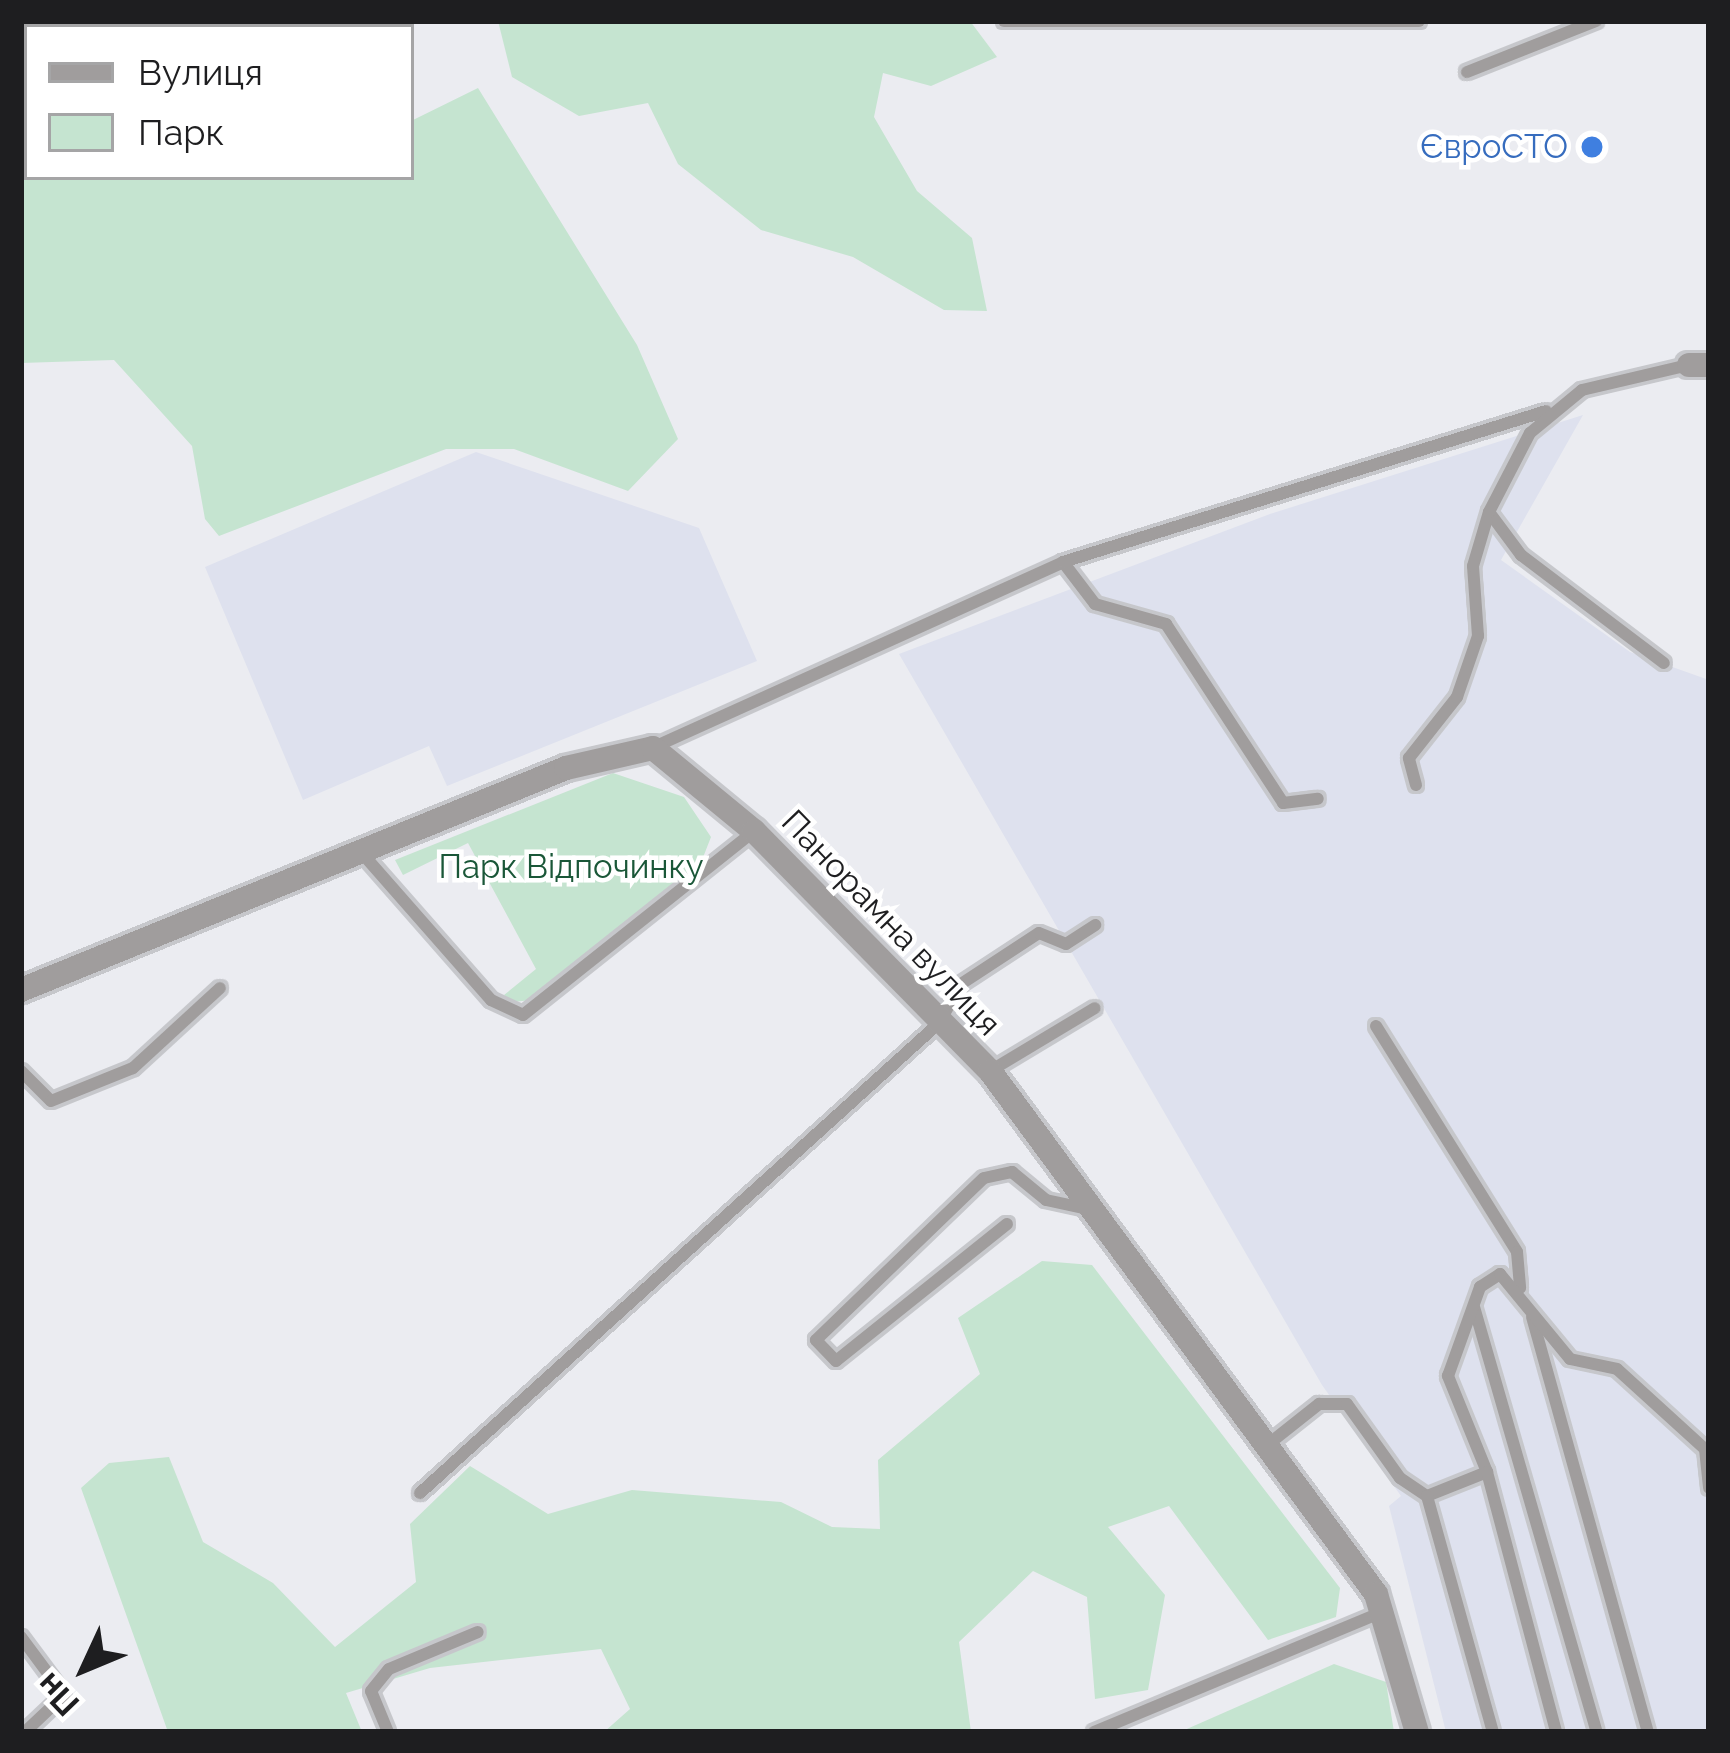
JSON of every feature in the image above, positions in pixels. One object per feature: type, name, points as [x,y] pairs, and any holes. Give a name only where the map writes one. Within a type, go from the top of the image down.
[{"type":"street","name":"Панорамна вулиця","points":[[653,748],[754,830],[990,1071],[1385,1610],[1417,1732]]},
{"type":"street","points":[[21,990],[566,767],[653,748]]},
{"type":"lane","points":[[1004,21],[1419,21]]},
{"type":"lane","points":[[1467,72],[1596,21]]},
{"type":"lane","points":[[653,748],[1063,562],[1546,411],[1582,390],[1699,365]]},
{"type":"lane","points":[[1415,785],[1409,758],[1457,697],[1478,636],[1473,566],[1489,512],[1546,411]]},
{"type":"lane","points":[[1489,512],[1521,555],[1664,663]]},
{"type":"lane","points":[[1063,562],[1095,604],[1166,624],[1283,803],[1318,799]]},
{"type":"lane","points":[[360,851],[491,1000],[523,1016],[754,830]]},
{"type":"lane","points":[[420,1493],[939,1023],[962,984],[1039,933],[1066,944],[1094,925]]},
{"type":"lane","points":[[21,1071],[51,1101],[134,1068],[220,988]]},
{"type":"lane","points":[[990,1071],[1094,1008]]},
{"type":"lane","points":[[1376,1026],[1517,1252],[1522,1289],[1648,1732]]},
{"type":"lane","points":[[1007,1224],[836,1361],[816,1340],[984,1178],[1012,1172],[1046,1201],[1087,1208]]},
{"type":"lane","points":[[1556,1732],[1487,1472],[1448,1376],[1474,1307],[1500,1274],[1522,1289],[1570,1360],[1617,1370],[1706,1449],[1709,1488]]},
{"type":"lane","points":[[1474,1307],[1598,1732]]},
{"type":"lane","points":[[1265,1447],[1319,1404],[1347,1404],[1400,1478],[1427,1496],[1493,1732]]},
{"type":"lane","points":[[1427,1496],[1487,1472]]},
{"type":"lane","points":[[1094,1732],[1385,1610]]},
{"type":"lane","points":[[388,1732],[371,1690],[389,1669],[478,1632]]},
{"type":"lane","points":[[21,1637],[64,1696],[25,1732]]},
{"type":"shaded area","points":[[1583,415],[1501,560],[1630,652],[1709,680],[1709,1732],[1446,1732],[1389,1506],[1401,1496],[1322,1385],[899,654],[1270,514]]},
{"type":"shaded area","points":[[476,452],[699,528],[757,661],[447,786],[429,746],[303,800],[205,567]]},
{"type":"green space","points":[[21,21],[178,24],[24,24],[24,180],[414,180],[414,120],[478,88],[637,345],[678,439],[628,491],[514,449],[446,449],[219,536],[205,519],[192,446],[114,360],[21,363]]},
{"type":"green space","points":[[498,21],[970,21],[997,57],[931,86],[883,73],[874,117],[917,191],[972,238],[987,311],[944,310],[853,257],[761,230],[678,164],[648,103],[579,116],[512,77]]},
{"type":"green space","name":"Парк Відпочинку","points":[[613,773],[684,797],[711,837],[702,860],[539,999],[514,1002],[504,995],[536,969],[468,843],[403,875],[395,860]]},
{"type":"green space","points":[[1042,1261],[1092,1265],[1340,1588],[1336,1617],[1268,1640],[1169,1506],[1108,1527],[1165,1595],[1148,1690],[1095,1699],[1087,1597],[1033,1571],[959,1642],[971,1732],[604,1732],[630,1709],[601,1649],[430,1668],[346,1693],[362,1732],[168,1732],[81,1488],[109,1463],[169,1457],[203,1542],[273,1583],[335,1647],[416,1582],[410,1524],[470,1466],[548,1514],[632,1490],[781,1502],[832,1527],[880,1529],[878,1460],[980,1374],[958,1318]]},
{"type":"green space","points":[[1334,1664],[1386,1682],[1394,1732],[1180,1732]]},
{"type":"place","name":"ЄвроСТО","points":[[1592,147]]}]
